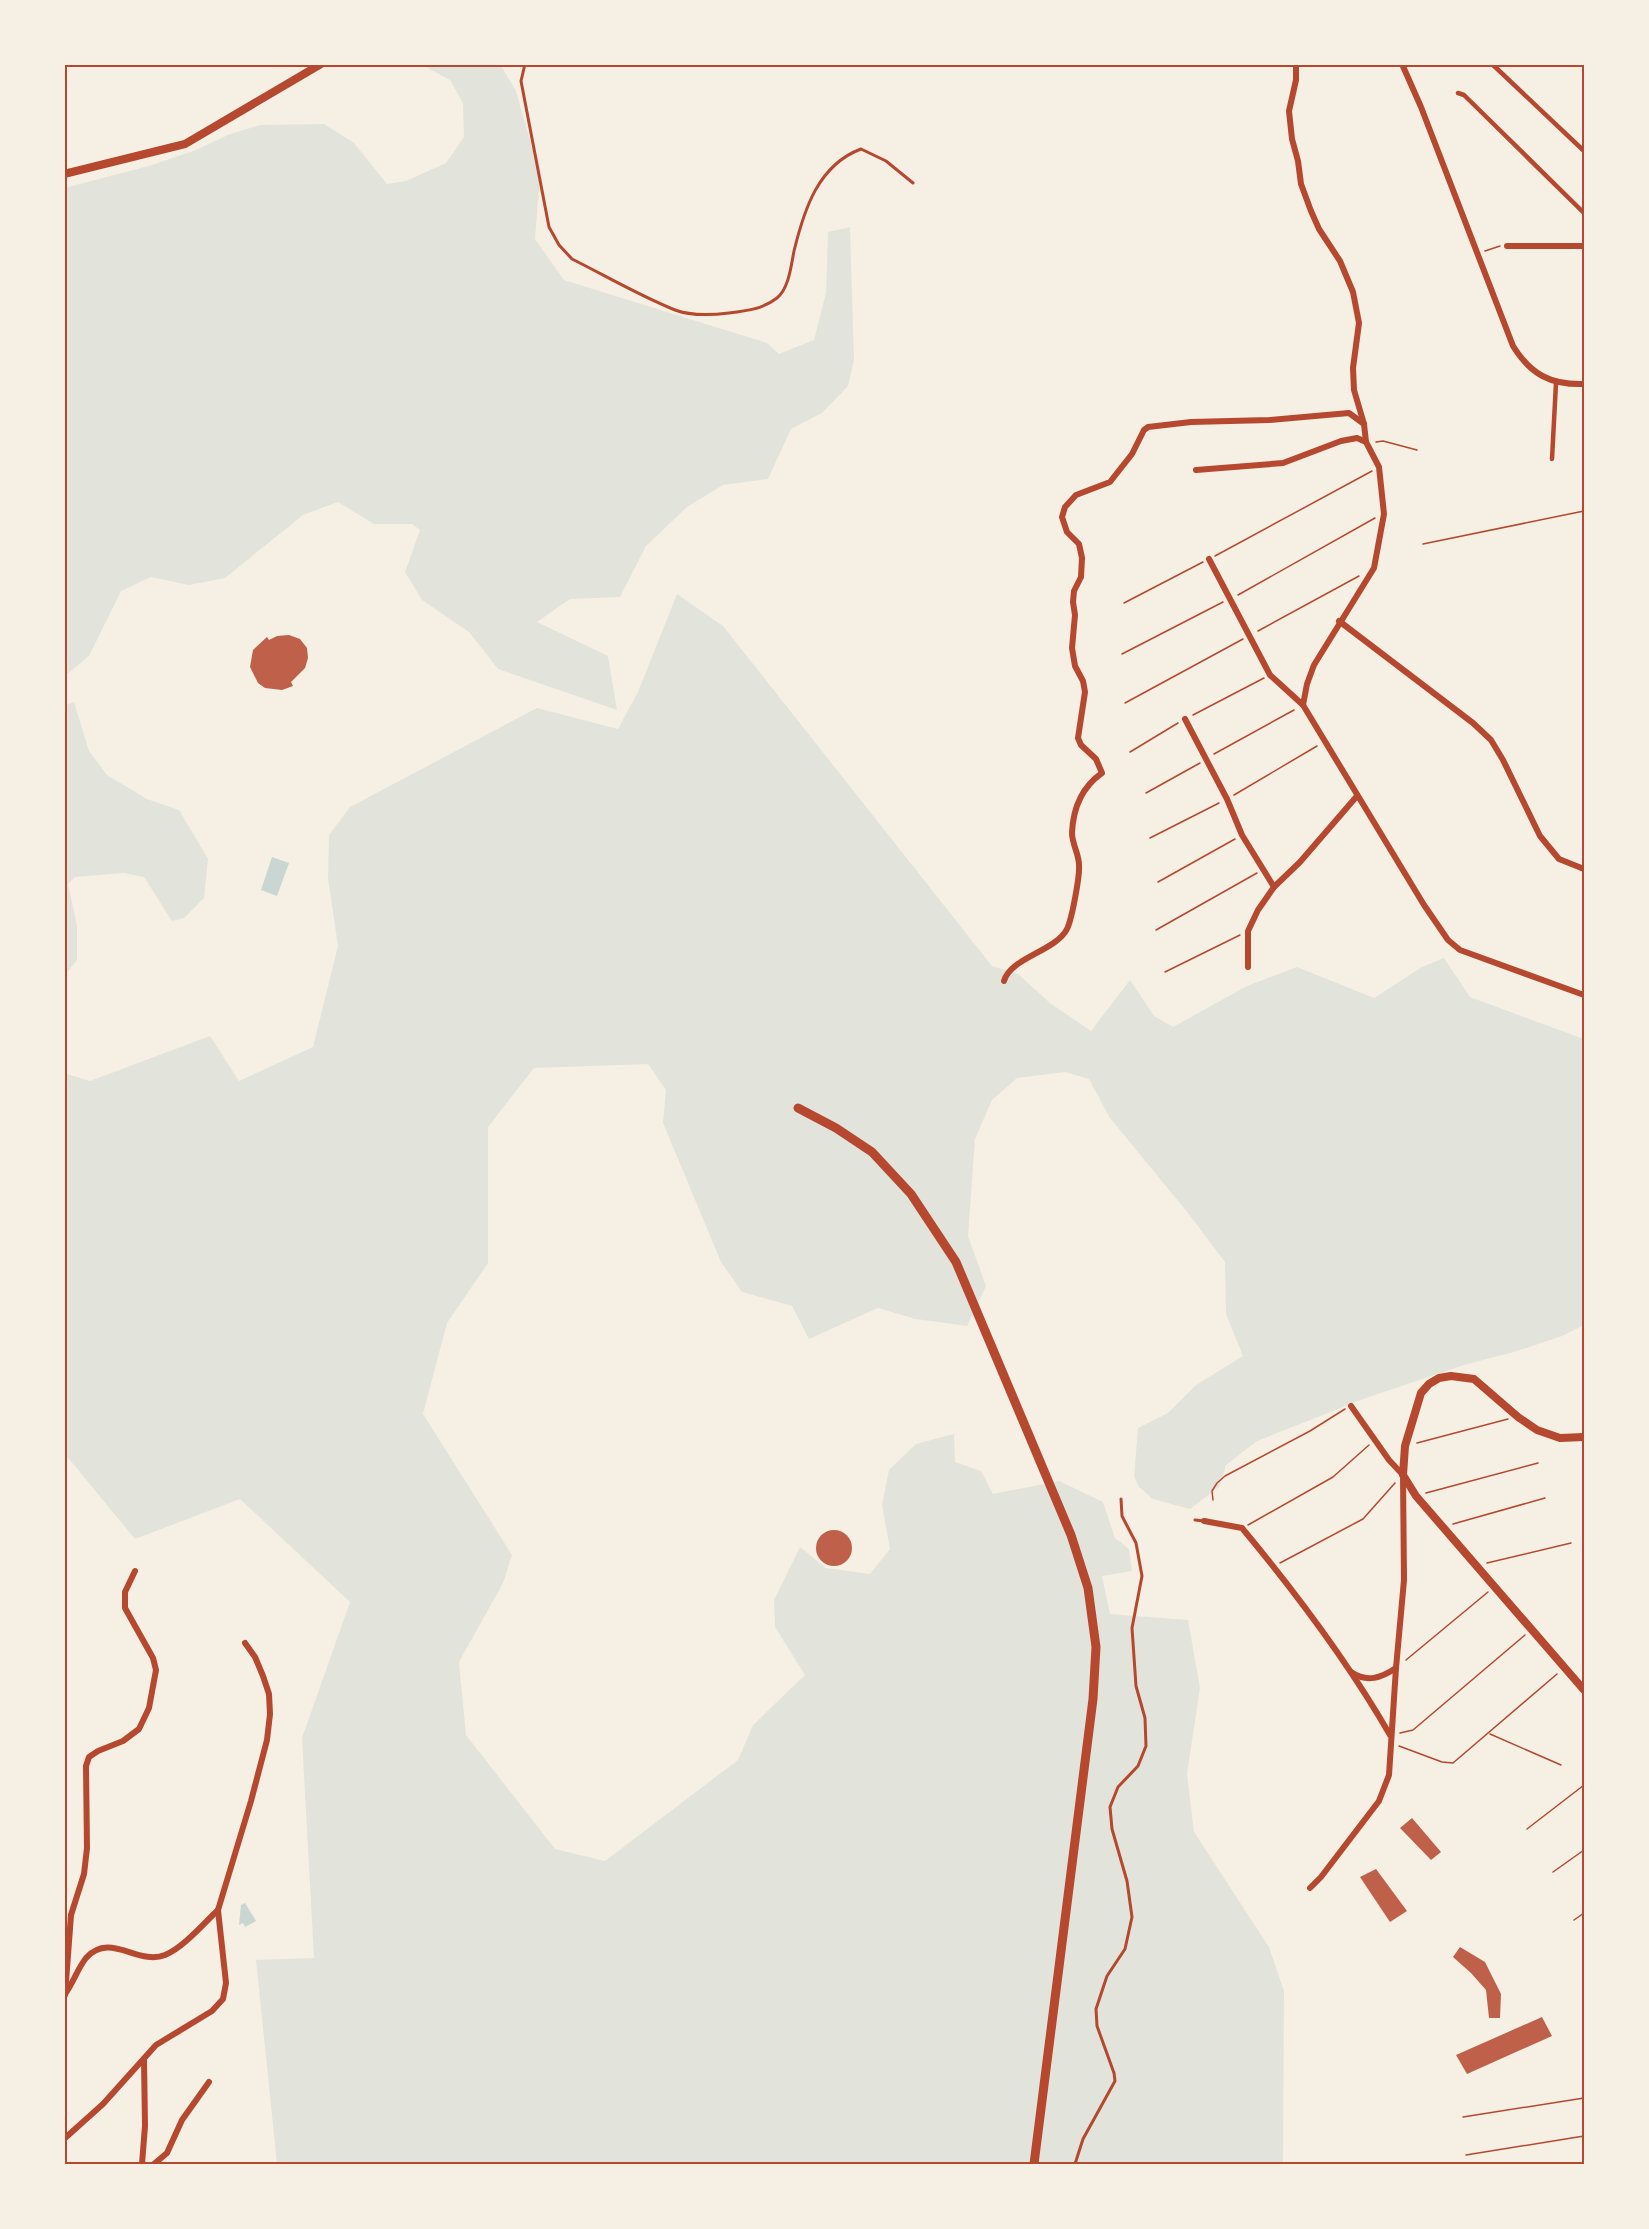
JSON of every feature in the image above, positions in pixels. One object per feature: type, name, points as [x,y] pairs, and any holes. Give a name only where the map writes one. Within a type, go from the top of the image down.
[{"type":"main road","points":[[798,1108],[836,1128],[872,1152],[910,1194],[956,1262],[1071,1535],[1088,1588],[1096,1647],[1093,1699],[1034,2164]]},
{"type":"street","points":[[64,174],[185,144],[321,64]]},
{"type":"street","points":[[1296,64],[1296,80],[1289,111],[1292,139],[1301,184],[1311,211],[1319,229],[1340,261],[1353,292],[1359,323],[1353,368],[1354,390],[1364,424],[1366,442],[1379,468],[1384,514],[1374,568],[1339,621],[1314,665],[1303,705]]},
{"type":"street","points":[[1402,64],[1421,107],[1507,334],[1517,353],[1541,377],[1556,383],[1584,384]]},
{"type":"street","points":[[1492,64],[1584,151]]},
{"type":"street","points":[[1458,93],[1464,95],[1584,213]]},
{"type":"street","points":[[1507,246],[1584,246]]},
{"type":"street","points":[[1552,459],[1556,383]]},
{"type":"street","points":[[1004,981],[1012,969],[1047,947],[1067,929],[1080,867],[1072,835],[1075,818],[1080,796],[1090,781],[1102,773],[1096,759],[1081,745],[1078,738],[1085,692],[1083,681],[1075,666],[1072,648],[1075,615],[1073,602],[1074,591],[1081,577],[1082,558],[1079,544],[1067,532],[1062,517],[1065,507],[1076,495],[1110,482],[1132,454],[1144,430],[1155,425],[1269,420],[1349,412],[1364,424]]},
{"type":"street","points":[[1196,470],[1283,463],[1341,441],[1357,438],[1366,442]]},
{"type":"street","points":[[1209,560],[1270,675],[1303,705],[1357,796],[1448,940],[1460,950],[1584,995]]},
{"type":"street","points":[[1339,621],[1473,723],[1491,740],[1540,836],[1559,859],[1584,869]]},
{"type":"street","points":[[1185,719],[1227,799],[1242,834],[1274,887]]},
{"type":"street","points":[[1248,967],[1248,931],[1258,910],[1274,887],[1357,796]]},
{"type":"street","points":[[1310,1888],[1321,1877],[1378,1801],[1389,1775],[1404,1580],[1405,1446],[1421,1393],[1439,1378],[1451,1376],[1474,1379],[1518,1417],[1537,1430],[1560,1438],[1584,1437]]},
{"type":"street","points":[[1351,1406],[1416,1496],[1584,1690]]},
{"type":"street","points":[[1204,1521],[1242,1528],[1274,1566],[1349,1670],[1390,1739]]},
{"type":"street","points":[[64,1995],[71,1915],[84,1874],[87,1848],[86,1766],[88,1757],[123,1741],[139,1729],[149,1708],[156,1670],[153,1658],[125,1608],[125,1592],[135,1571]]},
{"type":"street","points":[[64,2139],[90,2117],[156,2045],[212,2011],[223,1999],[226,1983],[218,1910],[251,1801],[267,1740],[270,1714],[269,1694],[263,1676],[244,1642]]},
{"type":"street","points":[[1349,1670],[1362,1678],[1373,1679],[1396,1668]]},
{"type":"street","points":[[64,1995],[85,1960],[92,1953],[103,1947],[113,1947],[144,1957],[164,1956],[218,1910]]},
{"type":"street","points":[[142,2164],[145,2126],[144,2059]]},
{"type":"street","points":[[154,2164],[167,2152],[182,2120],[209,2082]]},
{"type":"lane","points":[[525,64],[521,81],[523,92],[549,227],[559,245],[572,260],[677,311],[713,315],[752,311],[778,297],[789,275],[807,207],[822,180],[836,162],[848,154],[861,149],[886,161],[913,183]]},
{"type":"lane","points":[[1075,2164],[1083,2139],[1115,2081],[1097,2026],[1096,2009],[1107,1976],[1125,1949],[1132,1917],[1126,1881],[1112,1829],[1110,1807],[1118,1787],[1138,1766],[1146,1746],[1145,1718],[1137,1686],[1132,1628],[1142,1576],[1136,1543],[1122,1516],[1121,1499]]},
{"type":"lane","points":[[1196,1520],[1204,1521]]},
{"type":"path","points":[[1477,254],[1493,247],[1507,246]]},
{"type":"path","points":[[1366,442],[1383,441],[1417,450]]},
{"type":"path","points":[[1124,603],[1379,468]]},
{"type":"path","points":[[1423,544],[1584,511]]},
{"type":"path","points":[[1122,654],[1230,599],[1384,514]]},
{"type":"path","points":[[1131,752],[1185,719],[1270,675]]},
{"type":"path","points":[[1146,793],[1303,705]]},
{"type":"path","points":[[1150,838],[1227,799],[1324,741]]},
{"type":"path","points":[[1158,882],[1242,834]]},
{"type":"path","points":[[1156,930],[1262,870]]},
{"type":"path","points":[[1166,972],[1248,931]]},
{"type":"path","points":[[1214,1500],[1212,1491],[1225,1476],[1310,1431],[1351,1406]]},
{"type":"path","points":[[1405,1446],[1518,1417]]},
{"type":"path","points":[[1242,1528],[1333,1477],[1375,1440]]},
{"type":"path","points":[[1416,1496],[1538,1463]]},
{"type":"path","points":[[1274,1566],[1363,1519],[1403,1475]]},
{"type":"path","points":[[1443,1527],[1545,1498]]},
{"type":"path","points":[[1475,1565],[1570,1543]]},
{"type":"path","points":[[1396,1668],[1494,1587]]},
{"type":"path","points":[[1390,1739],[1413,1730],[1531,1630]]},
{"type":"path","points":[[1390,1739],[1442,1762],[1453,1763],[1563,1668]]},
{"type":"path","points":[[1489,1733],[1561,1765]]},
{"type":"path","points":[[1527,1829],[1584,1785]]},
{"type":"path","points":[[1553,1872],[1584,1850]]},
{"type":"path","points":[[1574,1920],[1584,1913]]},
{"type":"path","points":[[1463,2117],[1584,2098]]},
{"type":"path","points":[[1466,2155],[1584,2136]]},
{"type":"shaded area","points":[[500,64],[516,91],[540,176],[535,239],[564,280],[767,343],[779,354],[814,340],[826,293],[828,232],[850,227],[854,360],[848,386],[822,413],[791,429],[768,479],[723,485],[687,507],[646,546],[620,597],[570,599],[537,622],[608,656],[617,710],[498,669],[469,632],[422,600],[405,572],[420,530],[412,524],[374,524],[338,502],[303,515],[225,578],[189,585],[151,577],[121,591],[89,656],[65,676],[65,188],[152,165],[196,150],[230,134],[260,125],[324,124],[354,143],[387,184],[406,181],[446,163],[464,137],[463,103],[450,80],[422,65]]},
{"type":"shaded area","points":[[677,594],[723,626],[992,966],[1018,974],[1050,1003],[1091,1031],[1130,980],[1154,1016],[1173,1027],[1247,986],[1297,967],[1374,998],[1422,967],[1444,958],[1470,997],[1584,1039],[1584,1325],[1562,1336],[1464,1365],[1366,1398],[1257,1441],[1226,1465],[1220,1486],[1190,1509],[1153,1499],[1139,1487],[1134,1477],[1138,1428],[1168,1413],[1196,1385],[1243,1356],[1226,1314],[1225,1262],[1110,1118],[1089,1079],[1065,1072],[1017,1078],[992,1100],[975,1139],[968,1236],[986,1286],[967,1326],[916,1319],[878,1308],[809,1339],[792,1306],[742,1292],[721,1262],[663,1123],[666,1090],[648,1064],[534,1068],[488,1127],[488,1263],[447,1323],[423,1414],[512,1555],[503,1583],[459,1662],[466,1735],[555,1849],[605,1861],[738,1760],[753,1725],[805,1675],[775,1627],[774,1600],[800,1547],[826,1568],[870,1574],[890,1549],[882,1505],[889,1470],[916,1444],[954,1434],[955,1462],[981,1471],[993,1494],[1059,1481],[1103,1502],[1115,1538],[1129,1549],[1132,1571],[1102,1576],[1110,1614],[1188,1620],[1200,1688],[1187,1774],[1194,1832],[1269,1947],[1284,1991],[1283,2163],[1359,2164],[277,2164],[256,1960],[314,1958],[302,1738],[350,1602],[240,1499],[135,1539],[65,1454],[64,1073],[90,1081],[210,1036],[239,1081],[313,1047],[338,946],[328,878],[329,835],[350,807],[537,708],[618,729],[638,692]]},
{"type":"shaded area","points":[[74,702],[89,751],[107,775],[147,799],[179,810],[208,859],[204,898],[184,918],[172,921],[144,877],[124,873],[75,877],[68,884],[77,926],[77,960],[65,975],[64,706]]},
{"type":"shaded area","points":[[272,857],[289,863],[277,896],[261,890]]},
{"type":"shaded area","points":[[245,1903],[256,1921],[245,1927],[243,1923],[239,1925],[241,1905]]},
{"type":"building","points":[[289,635],[300,639],[307,648],[308,658],[305,668],[291,682],[293,686],[282,690],[265,688],[258,683],[250,667],[253,650],[267,637],[269,640],[277,636]]},
{"type":"building","points":[[834,1530],[847,1535],[852,1548],[847,1561],[834,1566],[821,1561],[816,1548],[821,1535]]},
{"type":"building","points":[[1412,1818],[1441,1852],[1431,1860],[1400,1828]]},
{"type":"building","points":[[1376,1869],[1407,1911],[1390,1922],[1360,1877]]},
{"type":"building","points":[[1460,1947],[1485,1962],[1501,1994],[1500,2018],[1489,2018],[1486,1990],[1453,1957]]},
{"type":"building","points":[[1542,2017],[1552,2036],[1467,2074],[1456,2055]]}]
